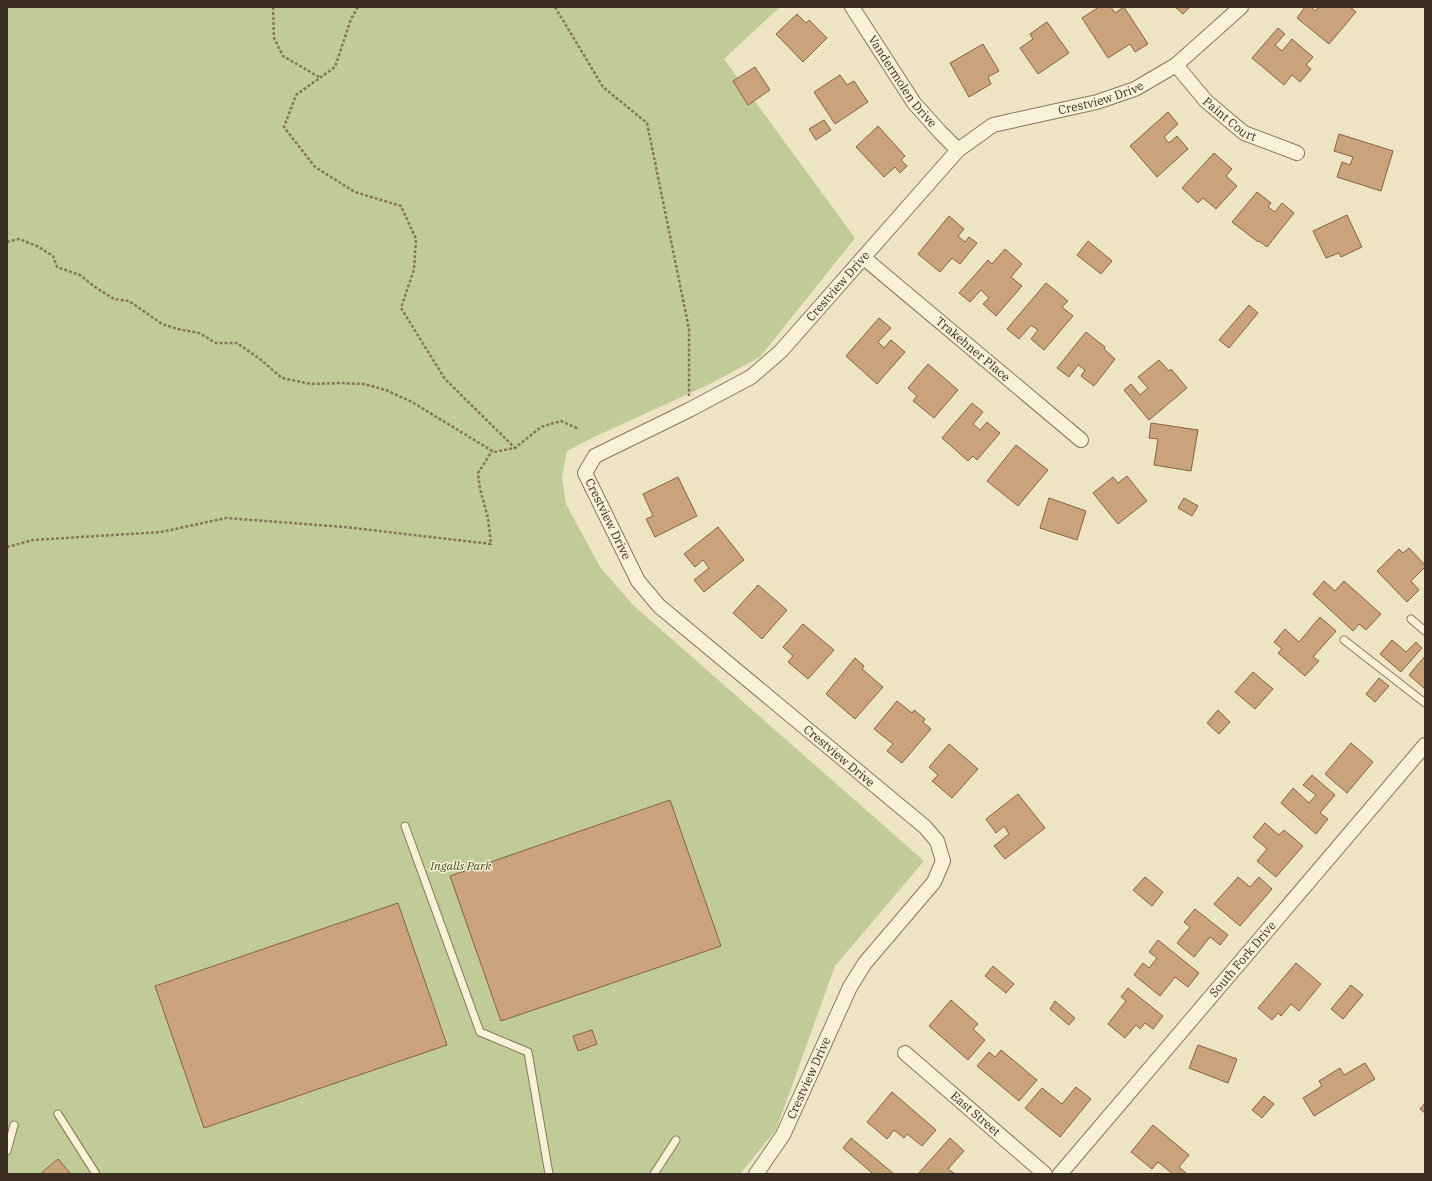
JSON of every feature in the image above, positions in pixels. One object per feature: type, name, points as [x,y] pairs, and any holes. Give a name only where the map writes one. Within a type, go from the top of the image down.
[{"type":"street","name":"Vandermolen Drive","points":[[852,7],[914,103],[958,150]]},
{"type":"street","name":"Crestview Drive","points":[[756,1174],[783,1135],[850,987],[865,963],[934,882],[943,861],[937,841],[925,827],[659,606],[638,581],[585,473],[595,456],[752,377],[775,357],[958,150],[993,125],[1097,102],[1135,89],[1176,66],[1241,7]]},
{"type":"street","name":"Paint Court","points":[[1176,66],[1206,101],[1244,133],[1297,153]]},
{"type":"street","name":"Trakehner Place","points":[[864,258],[1081,440]]},
{"type":"street","name":"South Fork Drive","points":[[1060,1174],[1425,746]]},
{"type":"street","name":"East Street","points":[[905,1053],[1045,1174]]},
{"type":"lane","points":[[1411,619],[1425,631]]},
{"type":"lane","points":[[1344,640],[1425,703]]},
{"type":"lane","points":[[406,826],[480,1032],[528,1052],[549,1174]]},
{"type":"lane","points":[[58,1114],[96,1174]]},
{"type":"lane","points":[[7,1152],[14,1125]]},
{"type":"lane","points":[[654,1174],[676,1140]]},
{"type":"path","points":[[272,7],[274,38],[284,56],[320,78]]},
{"type":"path","points":[[358,7],[351,19],[335,67],[296,95],[284,127],[315,167],[355,192],[400,206],[416,239],[414,269],[401,308],[445,379],[515,448]]},
{"type":"path","points":[[555,7],[603,86],[647,123],[689,329],[689,410]]},
{"type":"path","points":[[7,242],[19,239],[38,246],[53,256],[57,267],[80,275],[114,299],[129,301],[162,324],[199,333],[216,343],[237,343],[260,359],[282,378],[312,384],[364,384],[386,390],[412,402],[494,452],[515,448],[541,427],[561,421],[579,429]]},
{"type":"path","points":[[7,547],[33,540],[161,532],[226,518],[345,527],[490,544],[488,518],[480,490],[478,473],[492,451]]},
{"type":"green space","name":"Ingalls Park","points":[[7,7],[780,7],[724,59],[855,238],[760,357],[710,384],[594,437],[567,451],[562,477],[566,504],[600,567],[633,605],[924,861],[835,966],[776,1130],[740,1174],[7,1174]]},
{"type":"building","points":[[1099,7],[1111,7],[1115,13],[1124,7],[1148,44],[1135,52],[1130,44],[1108,58],[1082,18]]},
{"type":"building","points":[[1175,7],[1190,7],[1183,14]]},
{"type":"building","points":[[1305,7],[1311,7],[1315,11],[1319,7],[1350,7],[1356,12],[1329,44],[1297,18]]},
{"type":"building","points":[[797,14],[806,23],[809,20],[827,38],[803,62],[776,34]]},
{"type":"building","points":[[1047,22],[1069,53],[1038,74],[1020,48],[1033,39],[1030,34]]},
{"type":"building","points":[[1278,28],[1285,34],[1275,45],[1282,51],[1292,39],[1313,57],[1306,65],[1311,69],[1300,82],[1292,75],[1284,85],[1252,58]]},
{"type":"building","points":[[983,44],[999,71],[988,77],[991,84],[969,97],[950,63]]},
{"type":"building","points":[[755,67],[770,90],[748,105],[733,81]]},
{"type":"building","points":[[840,75],[847,85],[854,81],[868,102],[835,124],[814,92]]},
{"type":"building","points":[[1168,112],[1178,124],[1164,137],[1169,143],[1177,136],[1188,149],[1157,177],[1130,146]]},
{"type":"building","points":[[824,120],[831,130],[816,140],[809,129]]},
{"type":"building","points":[[878,126],[905,156],[901,160],[907,166],[900,173],[895,167],[884,177],[856,147]]},
{"type":"building","points":[[1339,134],[1393,151],[1381,191],[1337,177],[1342,162],[1350,165],[1353,157],[1334,151]]},
{"type":"building","points":[[1214,153],[1232,169],[1226,176],[1237,186],[1216,209],[1203,198],[1198,203],[1182,188]]},
{"type":"building","points":[[1257,192],[1271,203],[1268,207],[1275,212],[1282,203],[1294,213],[1267,247],[1232,222]]},
{"type":"building","points":[[1347,215],[1362,247],[1341,257],[1339,253],[1326,258],[1313,231]]},
{"type":"building","points":[[949,216],[964,229],[958,236],[965,242],[969,237],[977,243],[960,264],[952,258],[940,272],[918,254]]},
{"type":"building","points":[[1088,241],[1112,261],[1101,274],[1077,255]]},
{"type":"building","points":[[1005,249],[1022,264],[1011,277],[1022,286],[996,316],[983,304],[989,298],[981,290],[970,302],[959,293],[988,260],[992,264]]},
{"type":"building","points":[[1046,283],[1068,301],[1062,307],[1073,316],[1044,350],[1031,339],[1038,330],[1031,325],[1019,339],[1007,329]]},
{"type":"building","points":[[1249,305],[1258,313],[1229,348],[1219,340]]},
{"type":"building","points":[[879,318],[891,328],[878,342],[884,348],[891,340],[905,352],[877,384],[846,356]]},
{"type":"building","points":[[1086,332],[1105,347],[1104,349],[1115,359],[1094,386],[1081,376],[1085,370],[1078,365],[1069,377],[1057,368]]},
{"type":"building","points":[[1159,360],[1169,371],[1171,369],[1187,388],[1149,420],[1124,390],[1131,384],[1140,395],[1148,388],[1138,377]]},
{"type":"building","points":[[928,364],[958,390],[934,418],[913,401],[917,396],[908,388]]},
{"type":"building","points":[[972,403],[983,412],[973,424],[980,430],[987,422],[1000,433],[977,460],[973,456],[968,461],[942,438]]},
{"type":"building","points":[[1151,423],[1198,430],[1191,471],[1154,465],[1158,439],[1149,438]]},
{"type":"building","points":[[1016,445],[1048,470],[1018,506],[987,481]]},
{"type":"building","points":[[1127,476],[1147,501],[1118,524],[1093,493],[1113,477],[1118,483]]},
{"type":"building","points":[[678,477],[697,516],[655,537],[646,519],[653,516],[643,494]]},
{"type":"building","points":[[1049,498],[1086,511],[1077,540],[1040,528]]},
{"type":"building","points":[[1184,498],[1198,506],[1192,516],[1178,508]]},
{"type":"building","points":[[718,527],[744,560],[704,592],[694,580],[709,568],[703,560],[695,567],[684,554]]},
{"type":"building","points":[[1409,548],[1425,565],[1425,567],[1411,581],[1419,590],[1407,602],[1377,571],[1399,549],[1403,553]]},
{"type":"building","points":[[1324,581],[1335,591],[1344,581],[1381,614],[1366,630],[1359,624],[1353,631],[1313,594]]},
{"type":"building","points":[[758,585],[787,610],[762,639],[733,613]]},
{"type":"building","points":[[1320,617],[1336,631],[1313,657],[1319,661],[1305,676],[1278,653],[1282,649],[1274,642],[1285,629],[1299,642]]},
{"type":"building","points":[[803,624],[834,650],[808,679],[788,662],[793,656],[783,647]]},
{"type":"building","points":[[1392,640],[1406,652],[1416,642],[1422,648],[1401,672],[1380,654]]},
{"type":"building","points":[[1425,656],[1425,689],[1409,675]]},
{"type":"building","points":[[855,658],[864,666],[862,669],[883,687],[855,719],[826,694]]},
{"type":"building","points":[[1253,672],[1273,689],[1255,709],[1235,692]]},
{"type":"building","points":[[1379,678],[1389,686],[1375,702],[1366,694]]},
{"type":"building","points":[[897,701],[912,713],[914,710],[925,719],[923,722],[931,729],[902,763],[887,751],[893,744],[874,729]]},
{"type":"building","points":[[1218,710],[1230,722],[1219,734],[1207,723]]},
{"type":"building","points":[[1351,743],[1373,762],[1347,793],[1325,774]]},
{"type":"building","points":[[949,744],[978,769],[952,798],[932,781],[938,775],[929,767]]},
{"type":"building","points":[[1312,775],[1335,795],[1320,813],[1328,819],[1316,834],[1281,803],[1293,788],[1309,803],[1316,795],[1303,785]]},
{"type":"building","points":[[1018,794],[1045,828],[1005,859],[994,846],[1009,834],[1004,826],[996,833],[986,819]]},
{"type":"building","points":[[670,800],[721,946],[501,1021],[450,876]]},
{"type":"building","points":[[1265,823],[1279,835],[1284,830],[1303,846],[1276,877],[1257,861],[1267,849],[1253,837]]},
{"type":"building","points":[[1145,877],[1163,892],[1152,906],[1133,890]]},
{"type":"building","points":[[1238,877],[1250,887],[1259,877],[1272,889],[1240,926],[1214,904]]},
{"type":"building","points":[[398,903],[447,1045],[204,1128],[155,986]]},
{"type":"building","points":[[1195,909],[1228,935],[1220,945],[1210,937],[1194,957],[1177,943],[1190,927],[1184,922]]},
{"type":"building","points":[[1158,940],[1199,973],[1188,987],[1175,977],[1160,996],[1134,975],[1143,963],[1149,968],[1157,958],[1149,952]]},
{"type":"building","points":[[1296,963],[1321,984],[1299,1011],[1291,1004],[1281,1016],[1278,1013],[1272,1020],[1258,1008]]},
{"type":"building","points":[[993,966],[1014,984],[1006,993],[985,976]]},
{"type":"building","points":[[1351,985],[1363,995],[1343,1019],[1331,1009]]},
{"type":"building","points":[[1128,988],[1163,1016],[1153,1029],[1145,1023],[1140,1029],[1136,1025],[1125,1038],[1108,1024],[1126,1001],[1121,997]]},
{"type":"building","points":[[951,1000],[978,1024],[973,1029],[985,1040],[968,1060],[929,1026]]},
{"type":"building","points":[[1055,1001],[1075,1018],[1069,1025],[1050,1009]]},
{"type":"building","points":[[592,1030],[597,1044],[578,1051],[573,1036]]},
{"type":"building","points":[[1198,1045],[1237,1059],[1228,1083],[1189,1068]]},
{"type":"building","points":[[1001,1050],[1037,1080],[1019,1101],[977,1066],[989,1052],[995,1057]]},
{"type":"building","points":[[1365,1063],[1375,1079],[1314,1116],[1303,1098],[1322,1086],[1319,1081],[1340,1068],[1344,1075]]},
{"type":"building","points":[[1076,1087],[1091,1099],[1060,1137],[1025,1108],[1042,1088],[1062,1104]]},
{"type":"building","points":[[892,1092],[936,1130],[922,1146],[907,1134],[904,1138],[894,1130],[887,1139],[867,1122]]},
{"type":"building","points":[[1264,1096],[1274,1104],[1262,1118],[1252,1110]]},
{"type":"building","points":[[1425,1103],[1425,1113],[1420,1109]]},
{"type":"building","points":[[1153,1125],[1189,1155],[1179,1167],[1187,1174],[1173,1174],[1158,1162],[1152,1169],[1131,1152]]},
{"type":"building","points":[[851,1138],[894,1174],[872,1174],[843,1148]]},
{"type":"building","points":[[950,1138],[964,1151],[948,1169],[955,1174],[918,1174]]},
{"type":"building","points":[[58,1159],[71,1174],[40,1174]]}]
